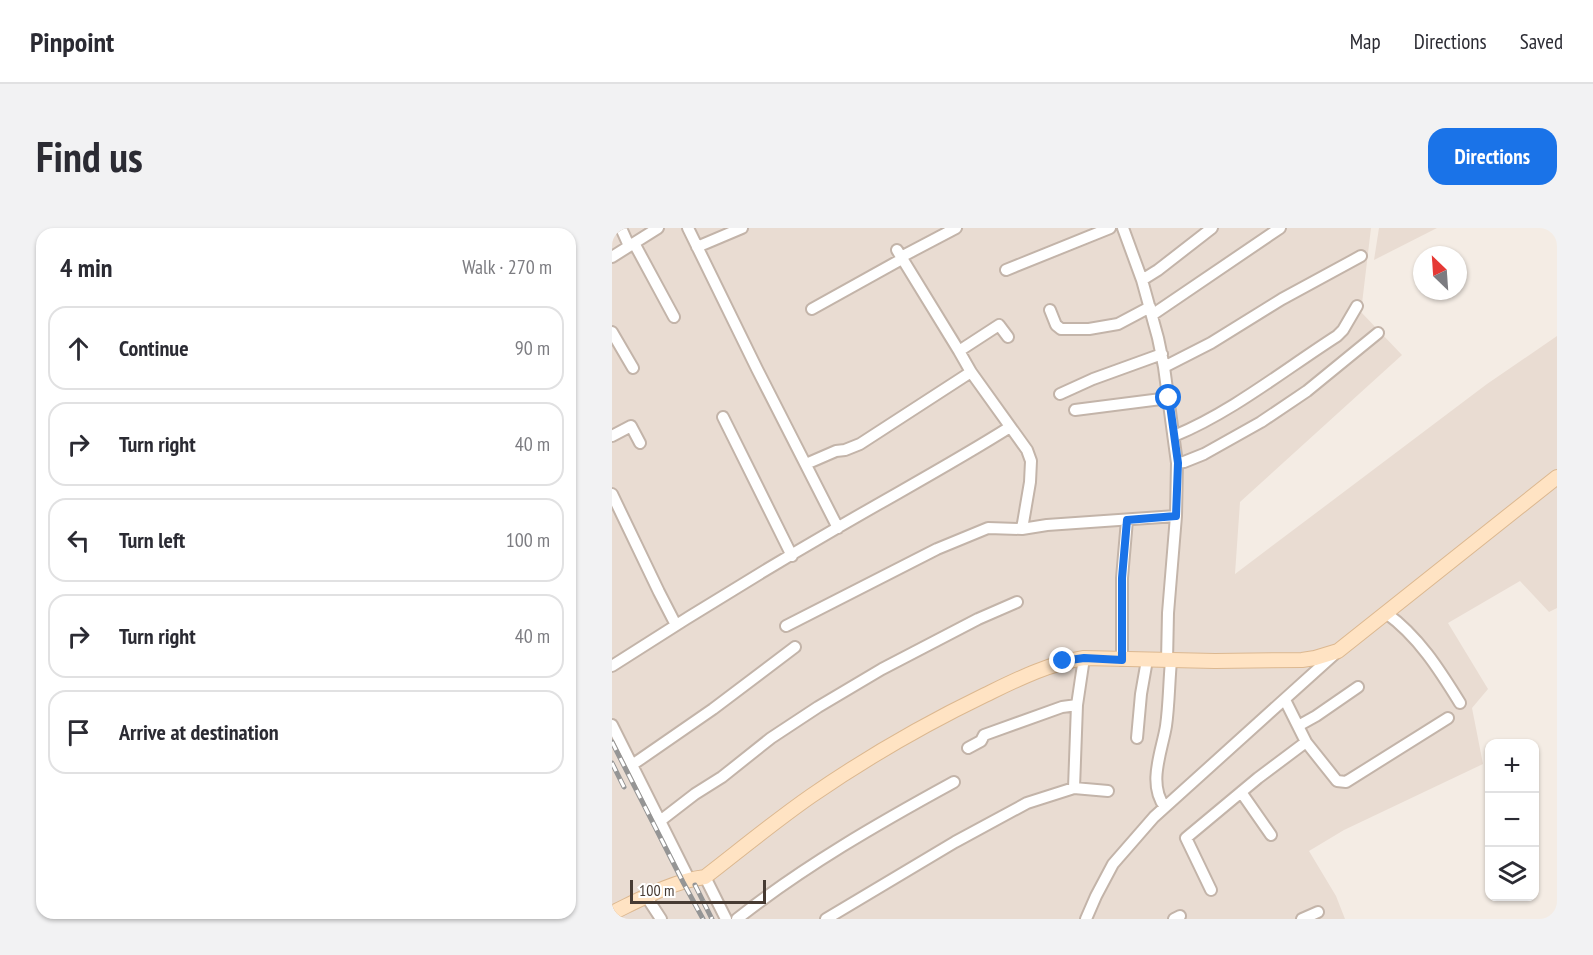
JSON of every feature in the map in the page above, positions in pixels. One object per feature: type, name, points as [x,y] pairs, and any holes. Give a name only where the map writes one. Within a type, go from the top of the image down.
[{"type":"main road","points":[[612,913],[646,896],[689,879],[705,877],[810,796],[910,734],[1038,669],[1063,661],[1084,658],[1169,661],[1302,660],[1338,651],[1557,477]]},
{"type":"street","points":[[621,228],[675,317]]},
{"type":"street","points":[[612,257],[658,228]]},
{"type":"street","points":[[688,228],[838,528]]},
{"type":"street","points":[[697,247],[742,228]]},
{"type":"street","points":[[812,309],[900,255],[956,228]]},
{"type":"street","points":[[1006,270],[1110,228]]},
{"type":"street","points":[[1123,228],[1142,280],[1162,354],[1178,463],[1168,613],[1169,661],[1166,725],[1156,773],[1158,795],[1164,807]]},
{"type":"street","points":[[1142,280],[1212,228]]},
{"type":"street","points":[[1050,310],[1056,325],[1061,329],[1089,329],[1118,324],[1151,311],[1280,228]]},
{"type":"street","points":[[900,255],[971,372],[1023,444],[1031,461],[1030,482],[1022,528]]},
{"type":"street","points":[[1164,367],[1211,343],[1282,299],[1360,256]]},
{"type":"street","points":[[1174,436],[1233,405],[1336,336],[1343,330],[1358,306]]},
{"type":"street","points":[[959,351],[999,325],[1008,337]]},
{"type":"street","points":[[612,332],[633,368]]},
{"type":"street","points":[[1178,463],[1204,454],[1261,422],[1307,391],[1378,333]]},
{"type":"street","points":[[1060,394],[1093,379],[1162,354]]},
{"type":"street","points":[[806,464],[860,444],[971,372]]},
{"type":"street","points":[[1074,410],[1169,398]]},
{"type":"street","points":[[723,417],[792,556]]},
{"type":"street","points":[[612,436],[631,426],[640,442]]},
{"type":"street","points":[[612,666],[676,625],[1010,427]]},
{"type":"street","points":[[612,494],[676,625]]},
{"type":"street","points":[[786,626],[963,537],[988,528],[1022,528],[1176,516]]},
{"type":"street","points":[[1122,660],[1122,578],[1127,520]]},
{"type":"street","points":[[660,821],[722,777],[771,738],[818,707],[882,669],[978,619],[1017,602]]},
{"type":"street","points":[[1386,613],[1409,632],[1437,667],[1460,703]]},
{"type":"street","points":[[632,765],[713,709],[795,647]]},
{"type":"street","points":[[1086,919],[1113,864],[1154,817],[1338,651]]},
{"type":"street","points":[[1074,788],[1077,705],[1084,658]]},
{"type":"street","points":[[1137,738],[1141,694],[1148,660]]},
{"type":"street","points":[[1298,726],[1358,687]]},
{"type":"street","points":[[1285,700],[1306,742],[1337,782],[1346,782],[1448,718]]},
{"type":"street","points":[[968,748],[981,741],[984,735],[994,731],[1062,707],[1077,705]]},
{"type":"street","points":[[612,725],[689,879]]},
{"type":"street","points":[[1211,890],[1186,838],[1306,742]]},
{"type":"street","points":[[737,919],[772,891],[844,845],[954,782]]},
{"type":"street","points":[[826,919],[955,842],[1027,803],[1074,788],[1108,791]]},
{"type":"street","points":[[1241,792],[1271,835]]},
{"type":"street","points":[[705,877],[726,919]]},
{"type":"street","points":[[646,896],[660,919]]},
{"type":"street","points":[[1302,919],[1318,912]]},
{"type":"shaded area","points":[[612,228],[1371,228],[1361,312],[1402,355],[1240,502],[1235,574],[1487,384],[1557,336],[1557,608],[1549,612],[1520,581],[1448,623],[1488,689],[1472,708],[1483,764],[1344,830],[1309,851],[1336,896],[1345,919],[612,919]]},
{"type":"shaded area","points":[[1379,228],[1437,228],[1374,260]]},
{"type":"railway","points":[[612,742],[703,919]]},
{"type":"railway","points":[[612,763],[624,787]]},
{"type":"railway","points":[[695,885],[712,919]]},
{"type":"route","points":[[1063,661],[1084,658],[1122,660],[1122,578],[1127,520],[1176,516],[1178,463],[1169,398]]}]
